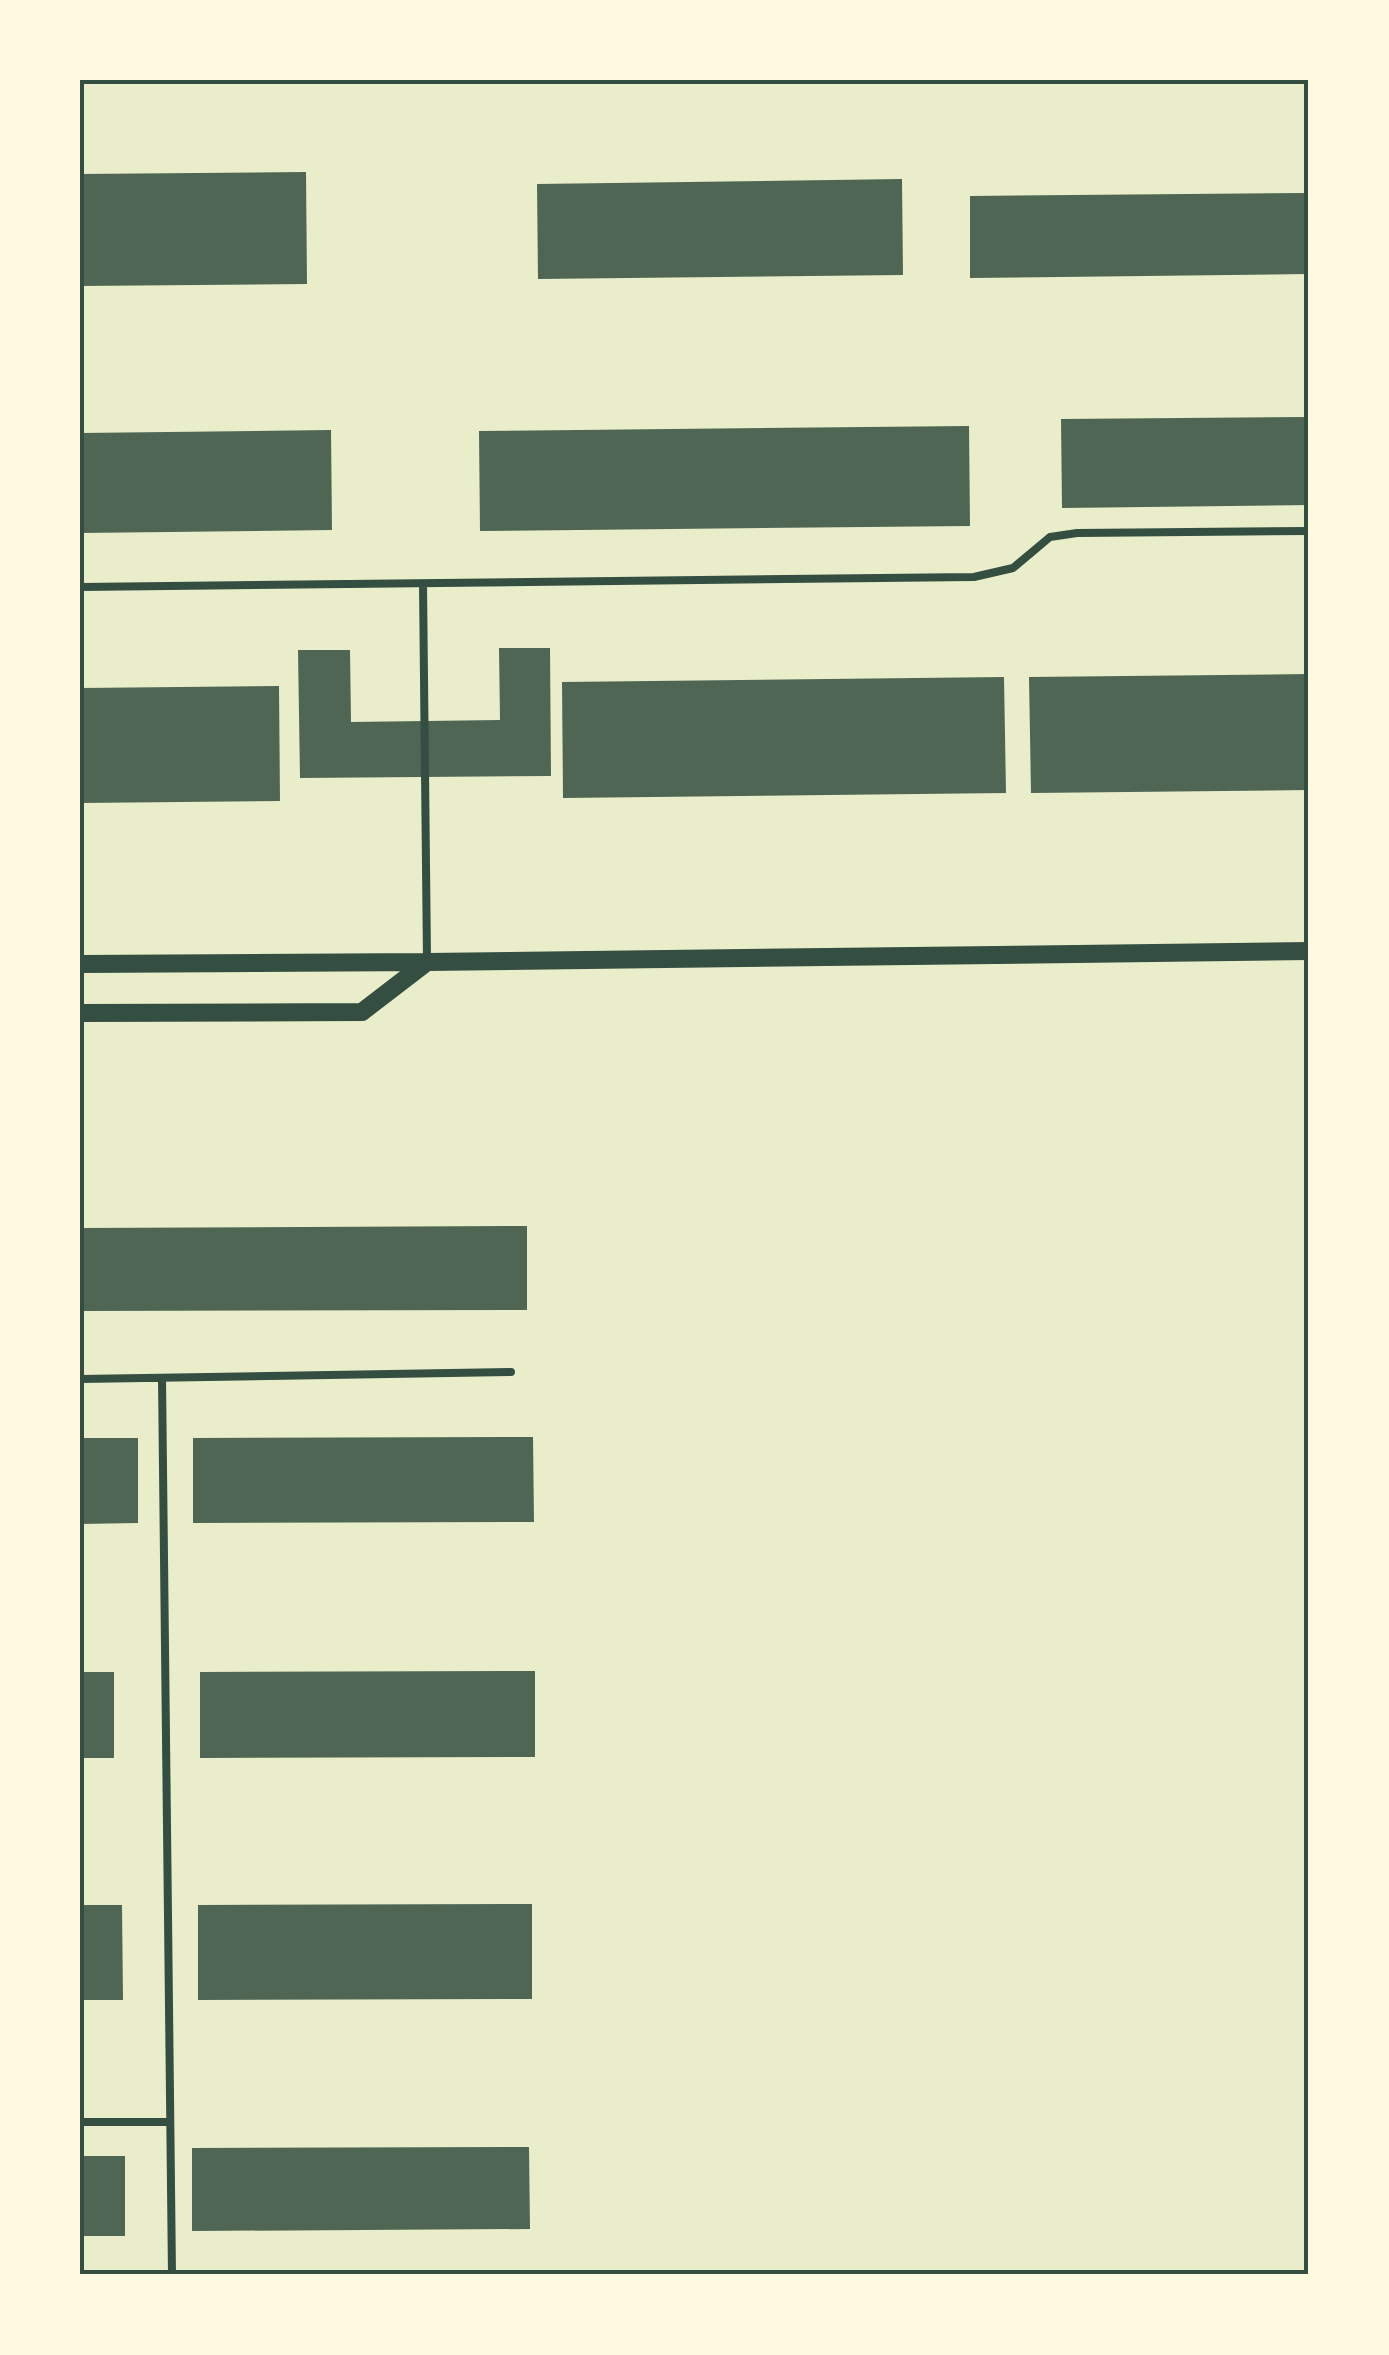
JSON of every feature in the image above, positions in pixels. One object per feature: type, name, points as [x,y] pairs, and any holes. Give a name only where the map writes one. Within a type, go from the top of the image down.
[{"type":"street","points":[[80,964],[1309,950]]},
{"type":"street","points":[[80,1013],[362,1012],[428,962]]},
{"type":"lane","points":[[80,587],[974,577],[1012,568],[1050,537],[1077,533],[1309,531]]},
{"type":"lane","points":[[423,584],[428,962]]},
{"type":"lane","points":[[80,1379],[511,1372]]},
{"type":"lane","points":[[162,1378],[172,2275]]},
{"type":"lane","points":[[80,2122],[170,2122]]},
{"type":"building","points":[[306,172],[307,284],[80,286],[80,174]]},
{"type":"building","points":[[902,179],[903,275],[538,279],[537,184]]},
{"type":"building","points":[[1309,193],[1309,274],[970,278],[970,196]]},
{"type":"building","points":[[1309,417],[1309,505],[1062,508],[1061,419]]},
{"type":"building","points":[[969,426],[970,526],[480,531],[479,431]]},
{"type":"building","points":[[331,430],[332,530],[80,533],[80,433]]},
{"type":"building","points":[[499,648],[550,648],[551,776],[300,778],[298,650],[350,650],[351,722],[500,720]]},
{"type":"building","points":[[1309,674],[1309,790],[1031,793],[1029,677]]},
{"type":"building","points":[[1004,677],[1006,793],[563,798],[562,682]]},
{"type":"building","points":[[279,686],[280,801],[80,803],[80,688]]},
{"type":"building","points":[[527,1226],[527,1310],[80,1311],[80,1228]]},
{"type":"building","points":[[533,1437],[534,1522],[193,1523],[193,1438]]},
{"type":"building","points":[[80,1438],[138,1438],[138,1523],[80,1524]]},
{"type":"building","points":[[535,1671],[535,1757],[200,1758],[200,1672]]},
{"type":"building","points":[[80,1672],[114,1672],[114,1758],[80,1758]]},
{"type":"building","points":[[532,1904],[532,1999],[198,2000],[198,1905]]},
{"type":"building","points":[[80,1905],[122,1905],[123,2000],[80,2000]]},
{"type":"building","points":[[529,2147],[530,2229],[192,2231],[192,2148]]},
{"type":"building","points":[[80,2156],[125,2156],[125,2236],[80,2236]]}]
